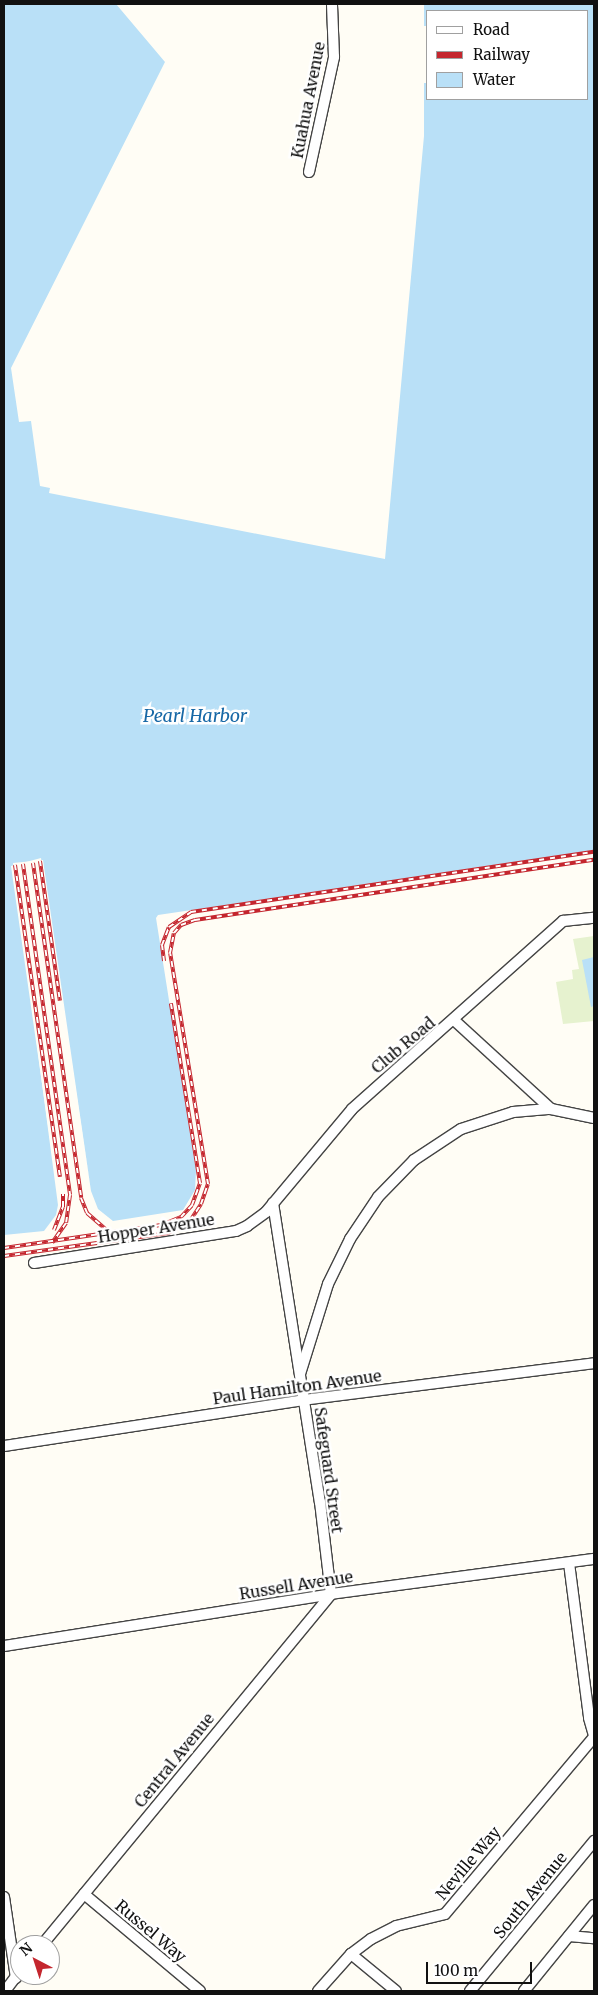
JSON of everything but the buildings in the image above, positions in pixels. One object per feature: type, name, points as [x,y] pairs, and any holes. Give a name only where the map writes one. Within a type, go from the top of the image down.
[{"type":"street","name":"Kuahua Avenue","points":[[309,172],[334,57],[332,4]]},
{"type":"street","name":"Club Road","points":[[274,1203],[352,1109],[455,1021],[563,922],[594,918]]},
{"type":"street","points":[[455,1021],[551,1109]]},
{"type":"street","points":[[300,1374],[328,1284],[350,1239],[378,1197],[414,1160],[461,1129],[513,1112],[551,1109],[594,1118]]},
{"type":"street","name":"Hopper Avenue","points":[[34,1263],[236,1231],[257,1220],[274,1203]]},
{"type":"street","name":"Safeguard Street","points":[[274,1203],[330,1594]]},
{"type":"street","name":"Paul Hamilton Avenue","points":[[4,1446],[303,1400],[594,1363]]},
{"type":"street","name":"Russell Avenue","points":[[4,1646],[330,1594],[594,1559]]},
{"type":"street","points":[[569,1563],[589,1718],[594,1736]]},
{"type":"street","name":"Central Avenue","points":[[50,1935],[330,1594]]},
{"type":"street","name":"Neville Way","points":[[318,1991],[351,1954],[396,1926],[445,1914],[594,1736]]},
{"type":"street","name":"South Avenue","points":[[470,1991],[594,1841]]},
{"type":"street","name":"Russel Way","points":[[84,1894],[200,1991]]},
{"type":"street","points":[[4,1897],[11,1935]]},
{"type":"street","points":[[524,1991],[594,1905]]},
{"type":"street","points":[[569,1936],[594,1938]]},
{"type":"street","points":[[351,1954],[396,1991]]},
{"type":"green space","points":[[594,936],[594,1021],[563,1024],[556,982],[573,979],[572,970],[579,969],[573,939]]},
{"type":"water","name":"Pearl Harbor","points":[[4,4],[116,4],[165,62],[11,368],[19,422],[31,421],[40,486],[50,488],[49,493],[385,559],[424,136],[424,83],[426,83],[426,100],[588,100],[588,10],[426,10],[426,26],[424,26],[424,4],[594,4],[594,850],[158,915],[156,918],[196,1171],[195,1190],[183,1210],[113,1221],[98,1209],[91,1191],[43,860],[13,863],[58,1205],[56,1215],[44,1231],[4,1235]]},
{"type":"water","points":[[594,957],[594,1006],[591,1007],[582,960]]},
{"type":"pier","points":[[41,858],[91,1191],[40,861],[14,866],[58,1196],[11,866]]},
{"type":"railway","points":[[164,961],[162,945],[169,927],[191,912],[594,852]]},
{"type":"railway","points":[[4,1256],[168,1233],[190,1221],[201,1204],[208,1184],[170,953],[174,933],[181,925],[195,920],[594,860]]},
{"type":"railway","points":[[40,861],[60,1001]]},
{"type":"railway","points":[[33,863],[81,1198],[87,1213],[111,1234]]},
{"type":"railway","points":[[23,864],[70,1195],[66,1223],[52,1243]]},
{"type":"railway","points":[[15,865],[60,1177]]},
{"type":"railway","points":[[4,1248],[161,1225],[181,1217],[192,1205],[200,1183],[171,1003]]},
{"type":"railway","points":[[54,1230],[63,1207],[63,1194]]}]
